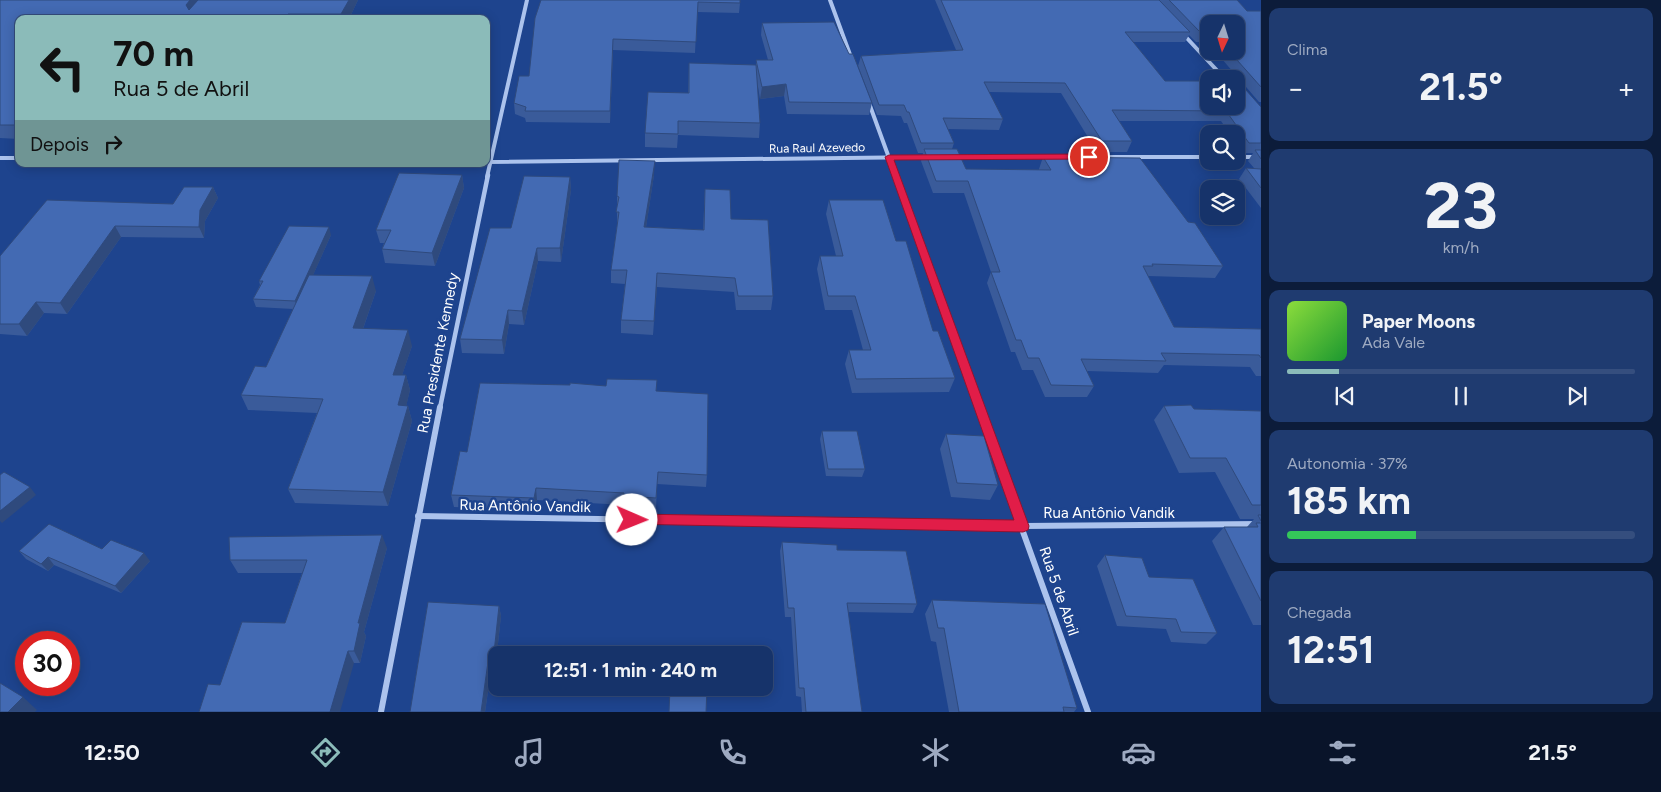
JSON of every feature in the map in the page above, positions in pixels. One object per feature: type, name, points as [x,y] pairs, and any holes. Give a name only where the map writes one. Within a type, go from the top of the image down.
[{"type":"street","name":"Rua Presidente Kennedy","points":[[490,154],[527,0]]},
{"type":"street","points":[[830,0],[854,65]]},
{"type":"street","points":[[1178,29],[1217,70]]},
{"type":"street","name":"Rua 5 de Abril","points":[[864,92],[1023,526],[1088,712]]},
{"type":"street","name":"Rua Raul Azevedo","points":[[490,162],[939,157]]},
{"type":"street","points":[[949,157],[1200,157]]},
{"type":"street","points":[[1245,157],[1261,157]]},
{"type":"street","points":[[0,158],[15,158]]},
{"type":"street","name":"Rua Presidente Kennedy","points":[[381,712],[487,167]]},
{"type":"street","name":"Rua Antônio Vandik","points":[[418,516],[1023,526],[1261,524]]},
{"type":"building","points":[[0,0],[190,0],[186,5],[189,10],[198,0],[349,0],[341,14],[15,15],[15,125],[0,125]]},
{"type":"building","points":[[541,0],[740,0],[740,3],[698,2],[696,42],[613,39],[610,111],[525,111],[526,107],[514,103],[519,76],[529,76],[535,18]]},
{"type":"building","points":[[941,0],[1159,0],[1190,32],[1125,32],[1165,81],[1200,81],[1200,111],[1112,110],[1132,141],[1102,141],[1065,83],[984,82],[1003,119],[943,118],[954,143],[921,143],[909,112],[907,112],[904,105],[879,105],[861,56],[963,50]]},
{"type":"building","points":[[1169,0],[1237,0],[1247,11],[1261,11],[1261,87],[1237,60],[1245,60],[1245,15],[1200,15],[1200,32]]},
{"type":"building","points":[[834,22],[849,54],[853,54],[872,103],[789,102],[786,84],[762,87],[756,60],[773,60],[762,23]]},
{"type":"building","points":[[689,63],[756,65],[760,123],[678,121],[678,134],[645,133],[648,92],[689,93]]},
{"type":"building","points":[[1245,89],[1261,107],[1261,143],[1249,143],[1245,137],[1245,125],[1236,125],[1229,115],[1245,115]]},
{"type":"building","points":[[924,149],[957,149],[966,169],[1051,170],[1043,157],[1140,158],[1188,222],[1195,223],[1223,266],[1152,264],[1153,266],[1143,266],[1174,327],[1261,329],[1261,358],[1259,355],[1161,353],[1166,361],[1081,359],[1094,386],[1051,385],[1039,358],[1028,358],[1021,340],[1016,340],[991,272],[1000,272],[968,181],[936,181]]},
{"type":"building","points":[[1255,150],[1261,150],[1261,159]]},
{"type":"building","points":[[619,160],[655,161],[644,227],[704,230],[705,189],[730,190],[731,219],[768,220],[773,296],[738,296],[735,278],[657,273],[654,321],[621,320],[627,270],[611,270],[619,212],[616,212],[619,197],[617,196]]},
{"type":"building","points":[[1246,168],[1261,169],[1261,188]]},
{"type":"building","points":[[399,173],[462,175],[432,253],[382,249],[391,230],[376,230]]},
{"type":"building","points":[[524,176],[570,177],[560,248],[537,248],[522,311],[508,310],[502,340],[460,339],[490,228],[511,228]]},
{"type":"building","points":[[184,187],[213,187],[200,210],[199,227],[115,226],[60,303],[36,302],[19,324],[0,324],[0,256],[47,200],[173,204]]},
{"type":"building","points":[[829,200],[883,200],[896,241],[906,241],[933,331],[938,331],[955,378],[856,379],[849,350],[871,350],[855,296],[828,296],[820,256],[843,256]]},
{"type":"building","points":[[289,226],[329,227],[295,301],[253,299],[263,281],[259,281]]},
{"type":"building","points":[[309,275],[372,276],[353,328],[408,330],[393,375],[406,375],[398,405],[408,406],[383,492],[288,489],[323,399],[241,395],[255,366],[266,367]]},
{"type":"building","points":[[607,379],[657,380],[656,391],[708,394],[707,475],[658,472],[656,498],[624,496],[624,493],[536,488],[534,498],[451,495],[460,451],[467,452],[480,383],[570,385],[570,383],[606,386]]},
{"type":"building","points":[[1191,405],[1194,409],[1261,411],[1261,505],[1252,505],[1226,458],[1190,458],[1164,406]]},
{"type":"building","points":[[822,431],[857,431],[865,469],[828,469]]},
{"type":"building","points":[[946,434],[984,436],[998,485],[957,483]]},
{"type":"building","points":[[4,472],[30,487],[0,511],[0,475]]},
{"type":"building","points":[[1256,523],[1261,523],[1261,601],[1224,527],[1258,527]]},
{"type":"building","points":[[49,524],[102,549],[111,540],[144,553],[115,586],[48,557],[41,564],[19,551]]},
{"type":"building","points":[[382,535],[358,623],[360,623],[354,651],[348,651],[330,712],[199,712],[208,684],[220,685],[242,622],[285,623],[307,560],[230,560],[229,537]]},
{"type":"building","points":[[782,542],[837,545],[837,550],[906,551],[917,604],[847,603],[862,712],[806,712],[804,688],[799,688],[794,608],[788,608]]},
{"type":"building","points":[[1105,555],[1142,558],[1149,577],[1193,579],[1217,633],[1181,632],[1176,619],[1126,616]]},
{"type":"building","points":[[932,600],[1045,604],[1077,708],[1063,707],[1064,712],[959,712],[944,628],[938,628]]},
{"type":"building","points":[[428,602],[499,606],[495,646],[488,646],[488,662],[481,712],[410,712]]},
{"type":"building","points":[[0,683],[15,692],[15,696],[23,697],[8,712],[0,712]]},
{"type":"building","points":[[670,696],[707,696],[706,712],[669,712]]},
{"type":"route","points":[[632,520],[1023,526],[889,157],[1089,157]]}]
